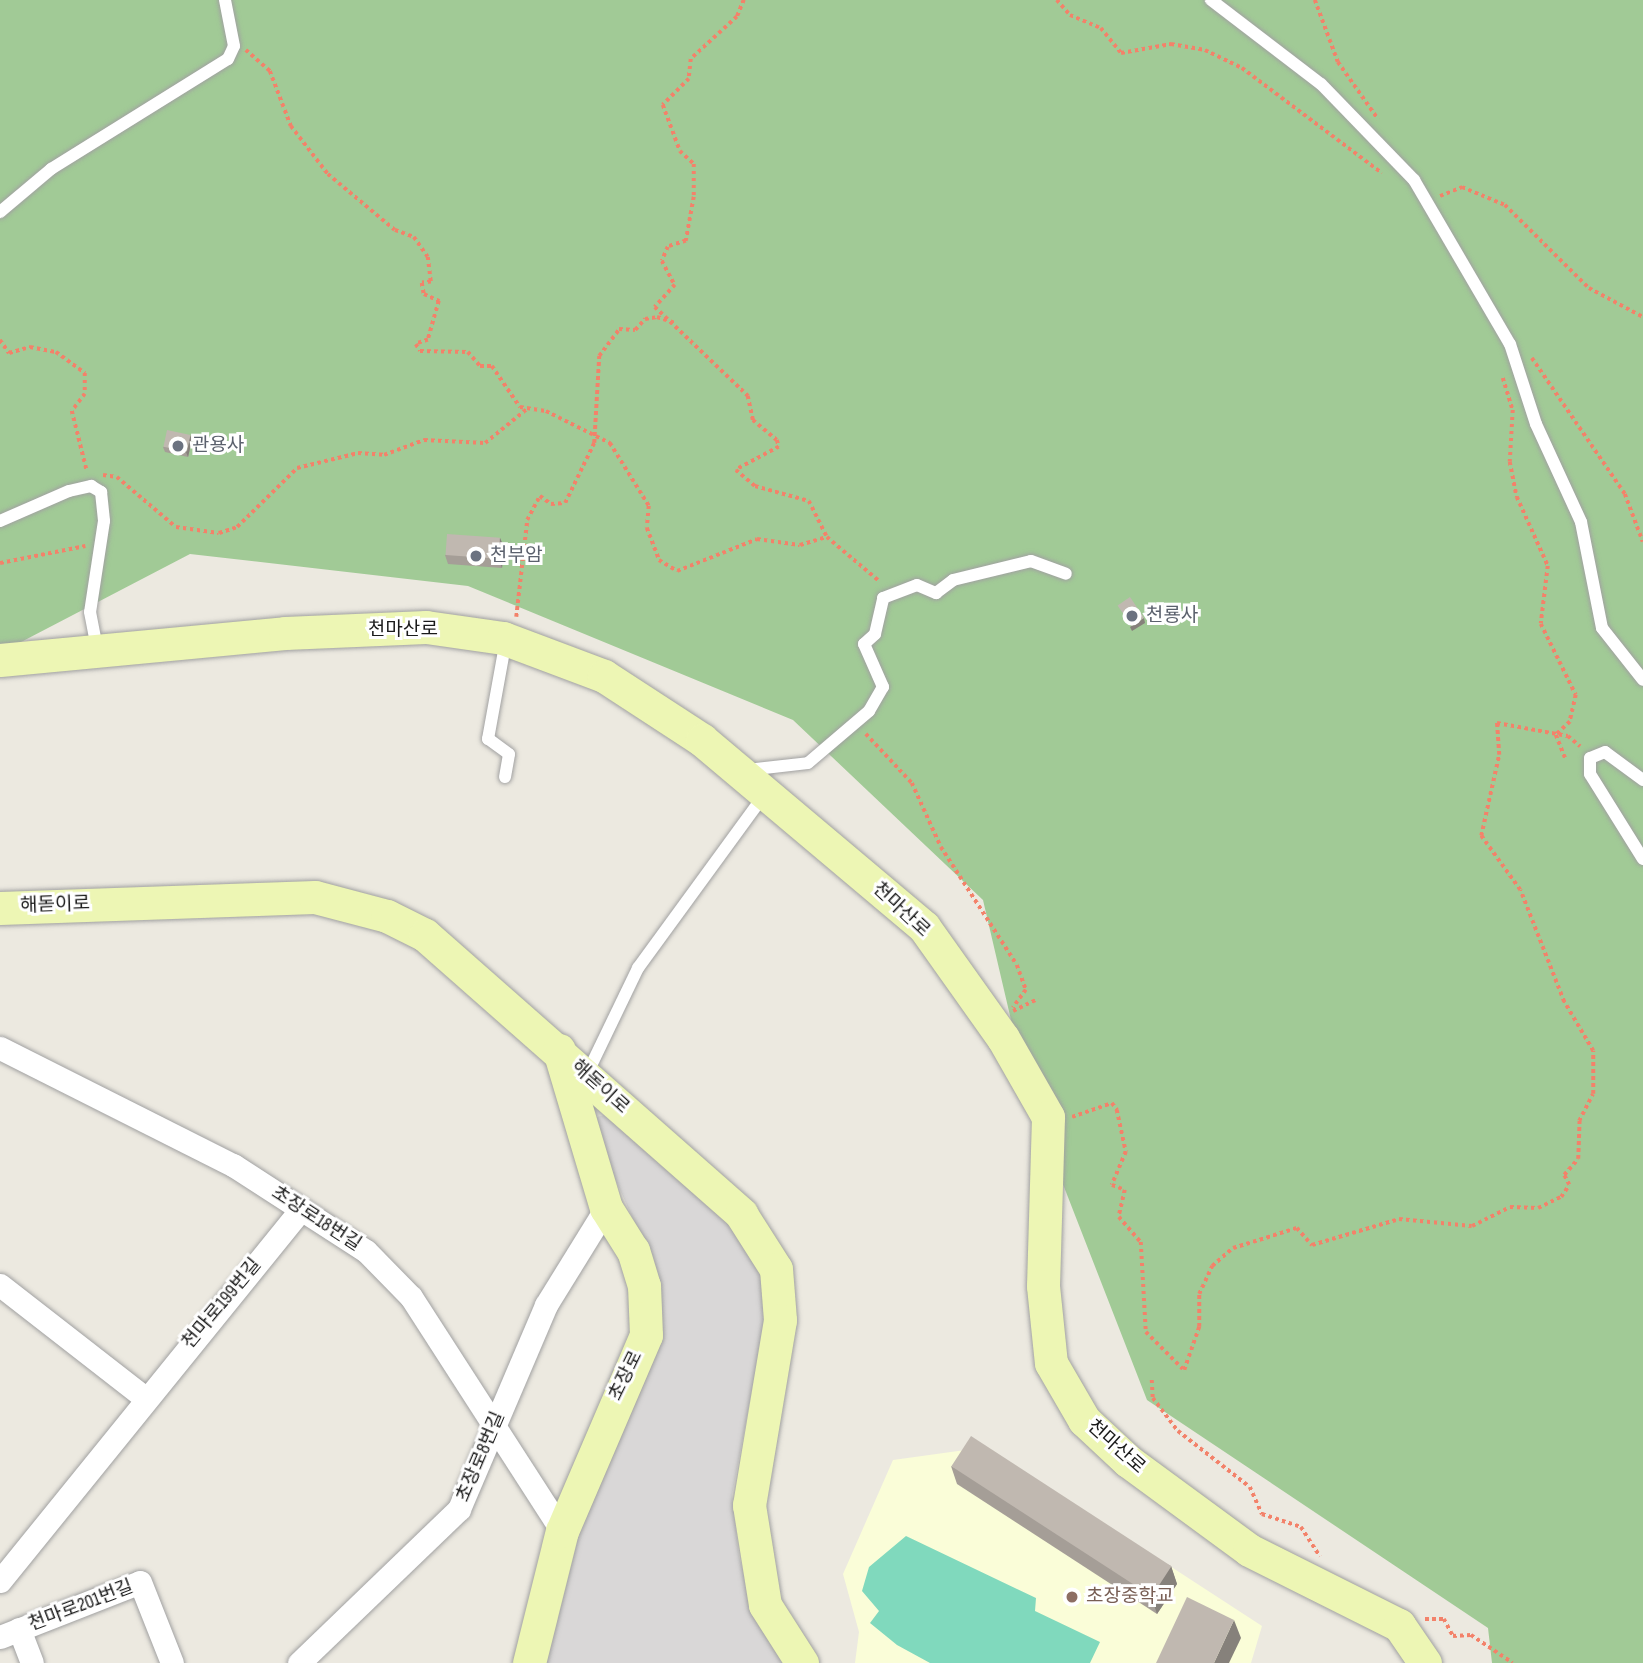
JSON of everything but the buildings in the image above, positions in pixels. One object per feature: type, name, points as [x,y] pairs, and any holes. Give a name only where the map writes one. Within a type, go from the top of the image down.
[{"type":"street","name":"천마산로","points":[[0,660],[97,649],[426,627],[512,641],[604,676],[702,740],[736,772],[924,927],[1003,1038],[1049,1123],[1043,1286],[1051,1363],[1084,1420],[1128,1461],[1249,1550],[1399,1625],[1425,1663]]},
{"type":"street","name":"해돋이로","points":[[0,908],[316,897],[349,903],[425,935],[559,1050],[741,1214],[776,1269],[780,1321],[749,1504],[765,1605],[802,1663]]},
{"type":"street","name":"초장로18번길","points":[[0,1048],[233,1165],[300,1211],[366,1251],[411,1297],[562,1531]]},
{"type":"street","name":"초장로","points":[[529,1663],[562,1531],[646,1335],[644,1286],[633,1251],[606,1208],[559,1050]]},
{"type":"street","name":"초장로8번길","points":[[299,1663],[459,1509],[546,1305],[606,1208]]},
{"type":"street","name":"천마로199번길","points":[[0,1581],[145,1398],[300,1211]]},
{"type":"street","points":[[0,1285],[145,1398]]},
{"type":"street","name":"천마로201번길","points":[[32,1663],[10,1633],[140,1582],[172,1663]]},
{"type":"lane","points":[[0,212],[51,169],[221,64],[234,46],[225,0]]},
{"type":"lane","points":[[1211,0],[1321,84],[1414,180],[1510,344],[1536,424],[1581,522],[1602,628],[1643,680]]},
{"type":"lane","points":[[0,521],[91,486],[101,492],[100,541],[91,598],[97,649]]},
{"type":"lane","points":[[736,772],[808,763],[856,726],[883,687],[864,644],[875,634],[883,598],[917,585],[936,593],[953,580],[1031,561],[1066,574]]},
{"type":"lane","points":[[505,777],[509,754],[488,739],[512,641]]},
{"type":"lane","points":[[1643,780],[1605,752],[1590,758],[1590,774],[1643,859]]},
{"type":"lane","points":[[587,1075],[638,968],[764,794]]},
{"type":"path","points":[[744,0],[737,17],[722,24],[714,42],[691,59],[689,79],[663,105],[680,151],[694,163],[686,241],[668,247],[662,261],[675,285],[655,307],[676,323],[748,396],[753,419],[777,440],[779,447],[736,470],[755,486],[808,501],[827,537],[852,564],[868,566],[877,581],[899,584],[900,591]]},
{"type":"path","points":[[1057,0],[1070,15],[1101,28],[1121,53],[1171,44],[1241,68],[1389,179]]},
{"type":"path","points":[[1315,0],[1339,62],[1376,109],[1385,150]]},
{"type":"path","points":[[229,31],[241,48],[262,60],[291,126],[328,174],[396,230],[414,237],[428,257],[431,282],[422,283],[424,294],[439,301],[428,340],[416,344],[420,351],[468,352],[480,366],[492,366],[491,373],[528,408],[610,443],[641,492],[659,560],[677,571],[757,539],[800,545],[827,537]]},
{"type":"path","points":[[1434,216],[1437,198],[1462,187],[1505,205],[1589,288],[1643,317]]},
{"type":"path","points":[[512,641],[527,520],[540,496],[551,504],[565,503],[594,443],[592,435],[599,356],[614,334],[635,330],[645,318],[676,323]]},
{"type":"path","points":[[0,340],[9,353],[30,347],[56,352],[85,373],[85,394],[72,411],[91,486]]},
{"type":"path","points":[[1558,734],[1570,722],[1576,695],[1541,624],[1548,566],[1517,497],[1510,462],[1513,410],[1502,360],[1510,344],[1517,343],[1547,375],[1625,494],[1643,542]]},
{"type":"path","points":[[88,472],[117,477],[176,527],[219,533],[237,527],[297,468],[358,453],[384,455],[424,440],[485,443],[528,408]]},
{"type":"path","points":[[0,563],[100,541]]},
{"type":"path","points":[[1049,1123],[1111,1104],[1118,1110],[1126,1152],[1112,1185],[1125,1190],[1119,1217],[1141,1242],[1146,1332],[1184,1370],[1199,1327],[1199,1294],[1212,1266],[1233,1248],[1297,1228],[1312,1245],[1399,1219],[1472,1226],[1510,1207],[1538,1208],[1561,1198],[1569,1185],[1564,1175],[1578,1158],[1579,1121],[1593,1094],[1592,1051],[1564,1002],[1520,890],[1481,836],[1499,755],[1497,723],[1558,734],[1590,758]]},
{"type":"path","points":[[856,726],[912,783],[940,847],[1017,965],[1026,990],[1008,1014],[1038,999]]},
{"type":"path","points":[[1558,734],[1566,760]]},
{"type":"path","points":[[1152,1380],[1153,1398],[1178,1431],[1250,1486],[1262,1514],[1301,1527],[1324,1564]]},
{"type":"path","points":[[1416,1612],[1422,1619],[1444,1619],[1453,1636],[1471,1635],[1513,1663]]},
{"type":"shaded area","points":[[604,1115],[750,1238],[768,1305],[732,1495],[739,1557],[758,1621],[784,1663],[542,1663],[578,1524],[654,1345],[662,1304],[656,1271],[594,1131],[591,1119]]},
{"type":"shaded area","points":[[987,1447],[1262,1626],[1251,1663],[855,1663],[859,1632],[843,1574],[893,1460]]},
{"type":"green space","points":[[0,0],[1643,0],[1643,1663],[1492,1663],[1488,1628],[1147,1400],[1029,1097],[983,900],[793,720],[468,586],[190,554],[0,653]]},
{"type":"green space","points":[[906,1536],[1036,1598],[1035,1611],[1100,1642],[1090,1663],[930,1663],[897,1645],[870,1623],[879,1611],[862,1591],[869,1567]]},
{"type":"place","name":"관용사","points":[[178,446]]},
{"type":"place","name":"천부암","points":[[476,556]]},
{"type":"place","name":"천룡사","points":[[1132,616]]},
{"type":"place","name":"초장중학교","points":[[1072,1597]]}]
